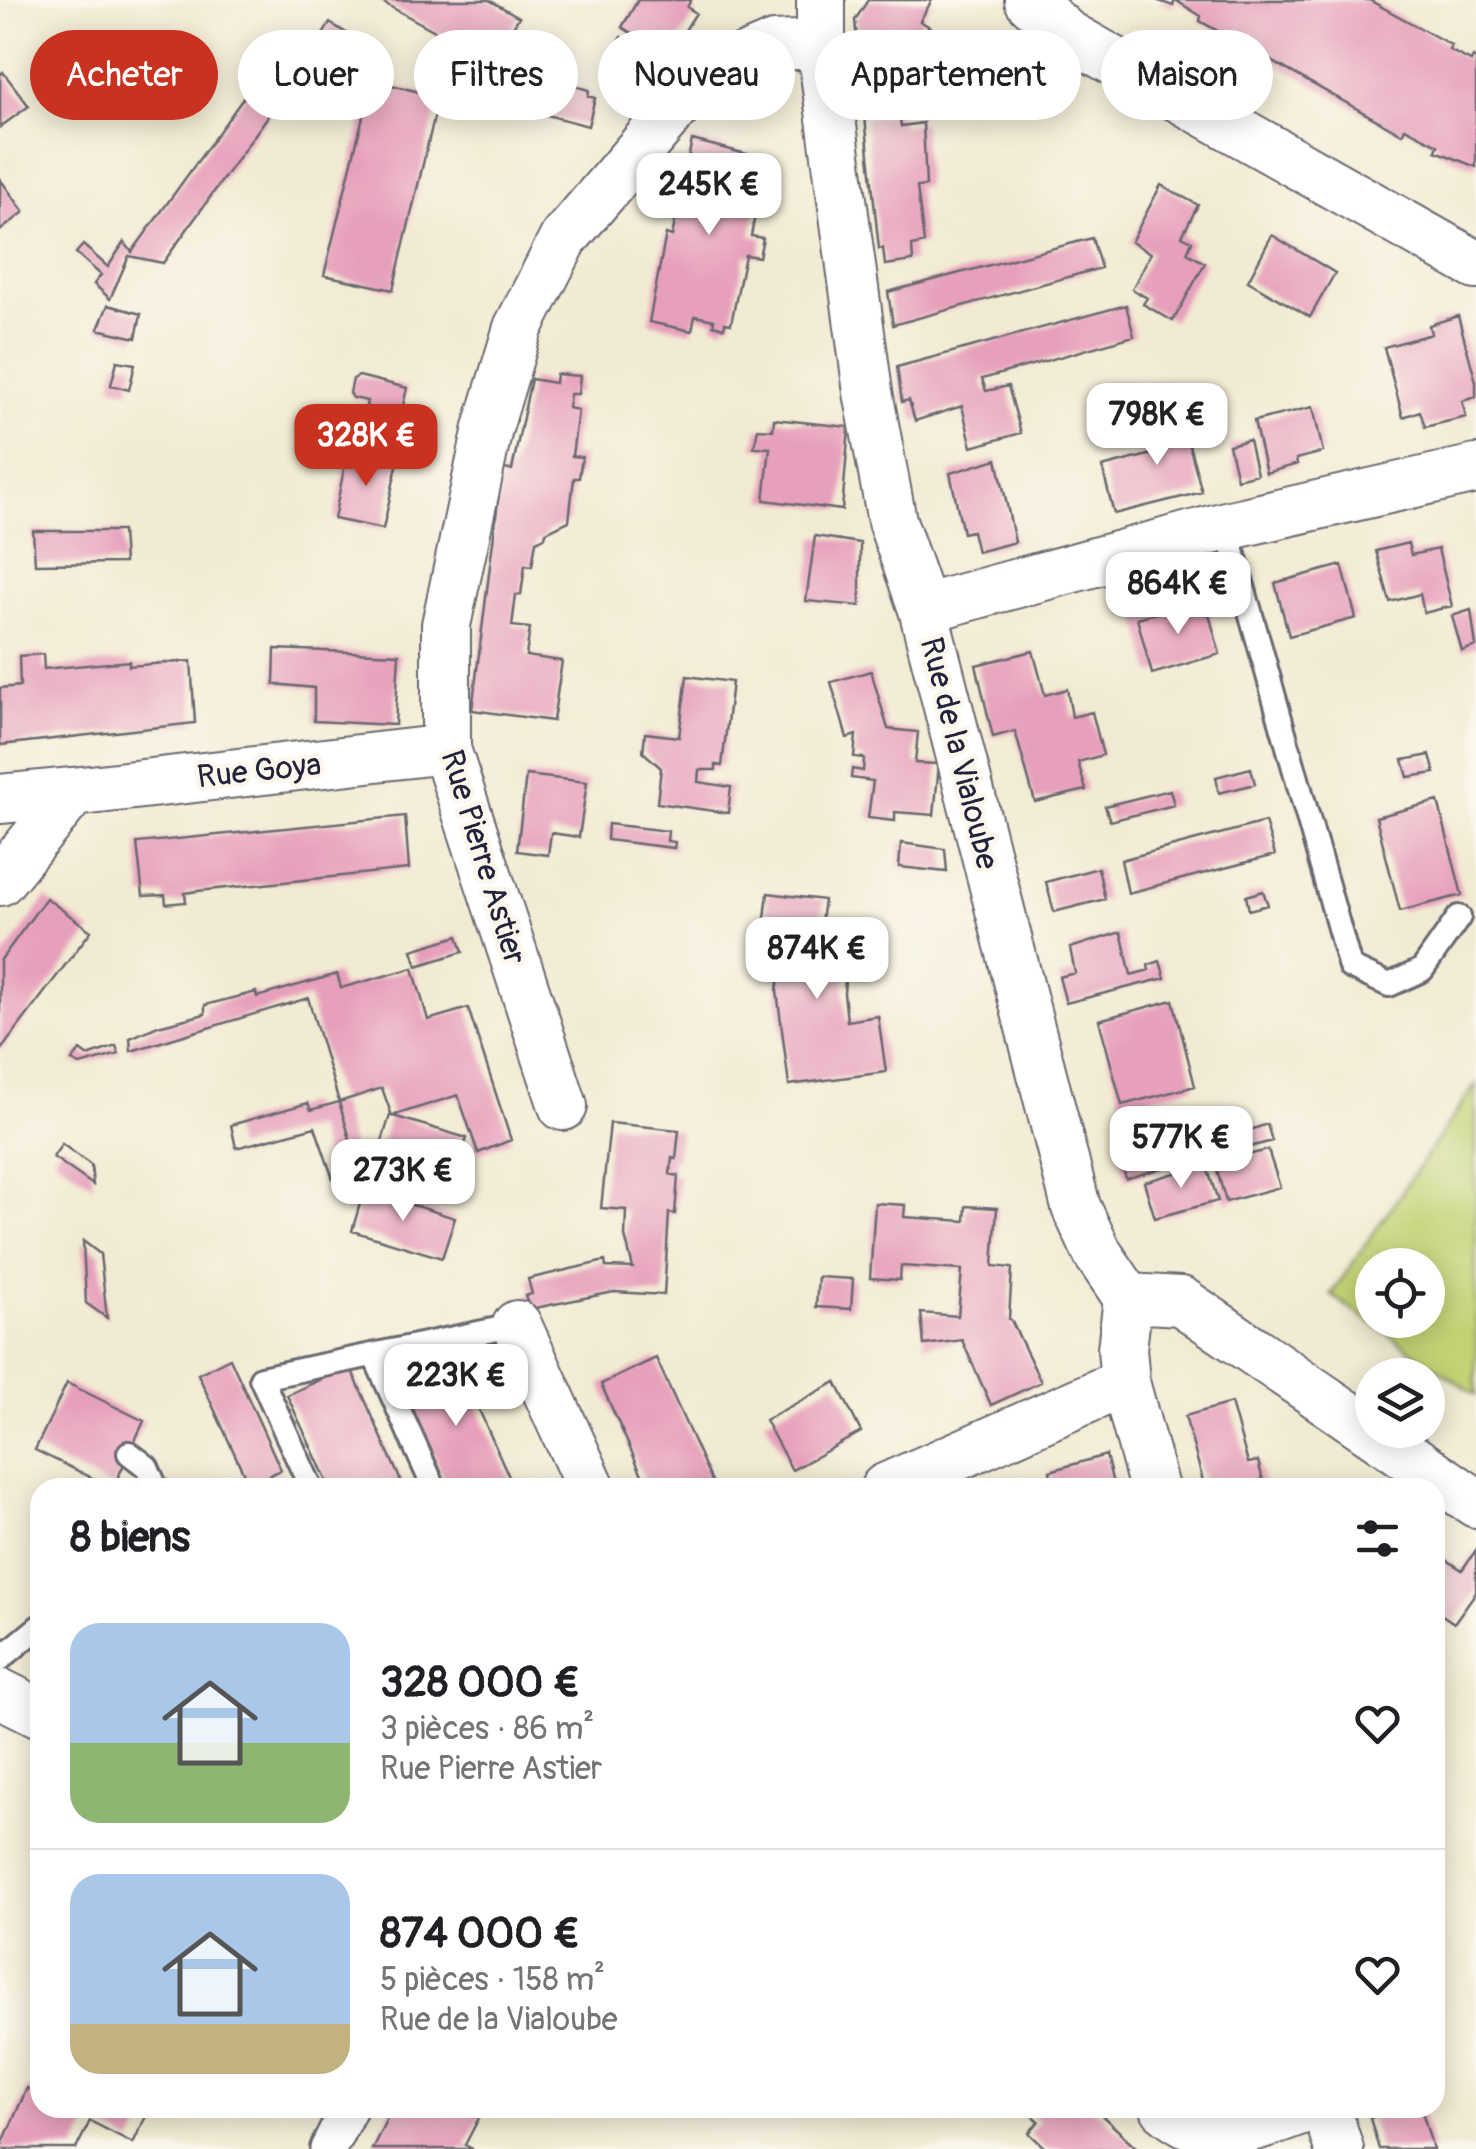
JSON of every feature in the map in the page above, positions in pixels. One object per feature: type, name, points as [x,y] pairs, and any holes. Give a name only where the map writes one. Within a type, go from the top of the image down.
[{"type":"street","points":[[1029,0],[1066,34],[1476,265]]},
{"type":"street","name":"Rue de la Vialoube","points":[[821,22],[868,392],[892,520],[923,609],[1076,1208],[1098,1254],[1128,1298]]},
{"type":"street","name":"Rue Pierre Astier","points":[[563,1106],[446,749],[446,625],[488,428],[518,328],[564,238],[688,92],[734,63],[821,22]]},
{"type":"street","points":[[923,609],[1226,526],[1476,470]]},
{"type":"street","name":"Rue Goya","points":[[0,798],[446,749]]},
{"type":"street","points":[[0,881],[73,792]]},
{"type":"street","points":[[1151,1478],[1125,1382],[1122,1349],[1128,1298],[1180,1301],[1190,1306],[1440,1478]]},
{"type":"street","points":[[517,1325],[586,1478]]},
{"type":"street","points":[[908,1478],[1125,1382]]},
{"type":"street","points":[[1445,1482],[1476,1503]]},
{"type":"street","points":[[0,1693],[30,1708]]},
{"type":"street","points":[[328,2149],[343,2118]]},
{"type":"street","points":[[1176,2118],[1227,2136],[1278,2118]]},
{"type":"street","points":[[1329,2118],[1340,2149]]},
{"type":"lane","points":[[1226,526],[1350,967],[1389,985],[1422,970],[1458,918]]},
{"type":"lane","points":[[306,1478],[261,1378],[517,1325]]},
{"type":"lane","points":[[375,1357],[429,1478]]},
{"type":"lane","points":[[129,1454],[147,1466],[152,1478]]},
{"type":"lane","points":[[0,1659],[30,1634]]},
{"type":"green space","points":[[1476,1084],[1476,1395],[1445,1374],[1445,1358],[1422,1358],[1393,1338],[1445,1338],[1445,1248],[1363,1248]]},
{"type":"green space","points":[[1355,1260],[1355,1312],[1331,1295]]},
{"type":"building","points":[[378,0],[489,0],[519,17],[511,30],[433,30]]},
{"type":"building","points":[[638,0],[691,0],[687,7],[696,13],[685,30],[622,27]]},
{"type":"building","points":[[868,0],[932,0],[920,21],[935,30],[856,30],[855,20]]},
{"type":"building","points":[[1175,0],[1369,0],[1451,45],[1449,50],[1471,61],[1473,57],[1476,167],[1436,151],[1438,145],[1405,128],[1402,134],[1273,62],[1273,30],[1216,30],[1200,21],[1201,16]]},
{"type":"building","points":[[3,72],[29,106],[0,127],[0,75]]},
{"type":"building","points":[[394,86],[414,91],[414,120],[434,120],[393,290],[324,275],[362,120],[394,120]]},
{"type":"building","points":[[578,87],[589,90],[588,96],[595,98],[588,126],[566,120],[578,120]]},
{"type":"building","points":[[238,105],[238,120],[265,120],[163,263],[129,256],[110,299],[94,284],[101,275],[76,253],[83,245],[108,267],[124,242],[132,252]]},
{"type":"building","points":[[865,120],[900,120],[901,126],[923,123],[926,186],[917,187],[924,243],[912,246],[913,261],[885,265],[883,248],[879,249]]},
{"type":"building","points":[[692,140],[766,159],[751,236],[763,238],[759,257],[745,255],[731,324],[725,323],[724,328],[713,325],[714,320],[695,316],[692,331],[649,322],[666,234],[672,236]]},
{"type":"building","points":[[0,179],[24,212],[0,231]]},
{"type":"building","points":[[1161,185],[1198,205],[1182,236],[1192,241],[1187,253],[1205,263],[1173,321],[1143,304],[1147,298],[1132,289],[1151,253],[1131,242]]},
{"type":"building","points":[[1272,235],[1335,273],[1310,317],[1248,281]]},
{"type":"building","points":[[1092,238],[1101,268],[893,325],[888,292]]},
{"type":"building","points":[[108,305],[141,314],[136,338],[98,329]]},
{"type":"building","points":[[1126,305],[1134,336],[982,379],[986,391],[1008,386],[1021,433],[972,447],[962,406],[915,421],[909,400],[902,402],[897,367]]},
{"type":"building","points":[[1458,316],[1476,382],[1476,397],[1462,401],[1466,417],[1425,427],[1420,411],[1403,417],[1384,347],[1431,334],[1429,325]]},
{"type":"building","points":[[117,361],[135,364],[129,390],[111,385]]},
{"type":"building","points":[[556,374],[580,376],[578,394],[570,394],[568,408],[578,410],[572,456],[582,457],[579,478],[574,478],[569,521],[536,541],[532,566],[525,565],[512,626],[530,628],[526,656],[562,661],[553,721],[472,710],[502,469],[512,470],[531,379],[555,383]]},
{"type":"building","points":[[359,376],[407,388],[399,423],[405,425],[400,445],[395,444],[393,451],[352,442],[359,412],[365,413],[367,401],[353,398],[350,393],[353,379]]},
{"type":"building","points":[[1188,405],[1194,428],[1185,430],[1202,492],[1114,514],[1102,467],[1164,451],[1154,414]]},
{"type":"building","points":[[1313,407],[1323,452],[1266,473],[1254,421]]},
{"type":"building","points":[[774,419],[849,427],[842,510],[764,500],[770,448],[754,447],[758,429],[773,430]]},
{"type":"building","points":[[1249,440],[1257,474],[1237,479],[1229,445]]},
{"type":"building","points":[[348,449],[398,461],[383,529],[334,519]]},
{"type":"building","points":[[997,459],[1015,542],[977,552],[972,531],[963,533],[950,473]]},
{"type":"building","points":[[33,531],[122,531],[124,563],[35,564]]},
{"type":"building","points":[[815,536],[860,543],[860,606],[806,601]]},
{"type":"building","points":[[1408,543],[1411,555],[1438,549],[1452,606],[1424,613],[1420,594],[1390,602],[1376,551]]},
{"type":"building","points":[[1342,565],[1356,618],[1289,636],[1275,583]]},
{"type":"building","points":[[1205,600],[1220,654],[1152,674],[1137,618]]},
{"type":"building","points":[[1471,610],[1476,646],[1462,651],[1452,616]]},
{"type":"building","points":[[275,649],[399,654],[395,725],[314,721],[314,688],[274,684]]},
{"type":"building","points":[[1033,651],[1045,695],[1067,689],[1072,717],[1092,712],[1103,755],[1078,762],[1086,790],[1035,802],[1015,731],[993,737],[976,665]]},
{"type":"building","points":[[43,654],[44,669],[129,661],[129,666],[191,661],[195,723],[0,745],[0,688],[20,686],[19,656]]},
{"type":"building","points":[[871,671],[888,729],[918,732],[915,763],[939,764],[934,815],[895,812],[895,821],[868,818],[873,781],[851,778],[852,769],[863,771],[864,758],[854,757],[856,735],[847,738],[831,682]]},
{"type":"building","points":[[687,676],[732,682],[722,766],[699,770],[698,782],[731,787],[728,813],[657,803],[661,768],[643,752],[645,733],[679,737]]},
{"type":"building","points":[[1430,755],[1435,773],[1408,777],[1403,760]]},
{"type":"building","points":[[1251,768],[1255,784],[1219,793],[1216,777]]},
{"type":"building","points":[[526,775],[587,782],[579,837],[551,833],[548,855],[517,851]]},
{"type":"building","points":[[1170,790],[1174,805],[1110,821],[1105,806]]},
{"type":"building","points":[[1438,801],[1462,895],[1400,911],[1376,817]]},
{"type":"building","points":[[405,816],[409,869],[198,891],[185,893],[186,902],[166,904],[165,895],[143,896],[137,843]]},
{"type":"building","points":[[1265,822],[1275,855],[1128,893],[1121,860]]},
{"type":"building","points":[[608,824],[668,831],[667,841],[675,842],[674,848],[607,840]]},
{"type":"building","points":[[901,843],[945,849],[947,872],[899,867]]},
{"type":"building","points":[[1098,868],[1105,899],[1054,912],[1046,882]]},
{"type":"building","points":[[1263,891],[1268,905],[1249,910],[1246,896]]},
{"type":"building","points":[[768,893],[824,900],[815,965],[846,969],[847,1021],[878,1016],[886,1072],[789,1085],[777,991],[784,937],[763,935]]},
{"type":"building","points":[[46,898],[91,931],[0,1051],[0,961]]},
{"type":"building","points":[[1121,932],[1131,975],[1149,970],[1148,965],[1160,961],[1165,978],[1066,1003],[1059,977],[1075,973],[1070,948]]},
{"type":"building","points":[[458,936],[463,952],[417,966],[412,950]]},
{"type":"building","points":[[413,968],[428,1020],[468,1008],[511,1140],[478,1153],[458,1095],[392,1116],[382,1088],[339,1102],[308,998],[131,1051],[130,1038],[205,1014],[205,1005],[256,992],[257,997],[337,974],[341,988]]},
{"type":"building","points":[[1173,1000],[1195,1086],[1122,1105],[1099,1020]]},
{"type":"building","points":[[116,1046],[119,1054],[80,1065],[72,1061],[80,1050],[88,1056]]},
{"type":"building","points":[[339,1102],[356,1159],[347,1177],[333,1179],[315,1127],[236,1148],[231,1125],[308,1103],[311,1110]]},
{"type":"building","points":[[390,1115],[467,1138],[463,1150],[474,1154],[466,1179],[456,1175],[453,1180],[377,1158]]},
{"type":"building","points":[[1168,1119],[1179,1163],[1126,1179],[1119,1152],[1134,1147],[1130,1129]]},
{"type":"building","points":[[610,1123],[679,1130],[670,1174],[678,1176],[675,1214],[669,1213],[664,1295],[614,1292],[530,1309],[525,1296],[532,1294],[528,1279],[605,1261],[606,1267],[633,1268],[625,1236],[626,1210],[601,1208]]},
{"type":"building","points":[[1267,1124],[1272,1141],[1216,1156],[1212,1144]]},
{"type":"building","points":[[62,1144],[91,1165],[93,1185],[53,1157]]},
{"type":"building","points":[[1268,1150],[1280,1187],[1226,1202],[1215,1163]]},
{"type":"building","points":[[1206,1164],[1218,1201],[1155,1218],[1144,1182]]},
{"type":"building","points":[[364,1190],[455,1218],[442,1258],[352,1231]]},
{"type":"building","points":[[875,1203],[905,1205],[904,1217],[965,1221],[966,1206],[997,1208],[993,1266],[1012,1268],[1009,1319],[1041,1382],[991,1405],[962,1340],[924,1345],[921,1313],[958,1316],[962,1270],[901,1266],[900,1280],[870,1278]]},
{"type":"building","points":[[83,1241],[100,1254],[107,1318],[86,1303]]},
{"type":"building","points":[[818,1277],[853,1279],[851,1309],[816,1307]]},
{"type":"building","points":[[230,1358],[281,1470],[264,1478],[246,1478],[198,1374]]},
{"type":"building","points":[[456,1358],[510,1478],[444,1478],[401,1382]]},
{"type":"building","points":[[656,1358],[710,1478],[643,1478],[601,1384]]},
{"type":"building","points":[[350,1366],[400,1478],[325,1478],[287,1395]]},
{"type":"building","points":[[836,1382],[861,1432],[792,1470],[765,1420]]},
{"type":"building","points":[[67,1383],[144,1421],[118,1478],[92,1478],[35,1450]]},
{"type":"building","points":[[1231,1403],[1248,1463],[1258,1461],[1262,1478],[1202,1478],[1185,1416]]},
{"type":"building","points":[[1106,1455],[1112,1478],[1051,1478],[1050,1471]]},
{"type":"building","points":[[1476,1550],[1476,1592],[1454,1623],[1445,1617],[1445,1559],[1462,1570]]},
{"type":"building","points":[[27,2088],[30,2118],[145,2118],[133,2143],[90,2121],[76,2149],[0,2149]]},
{"type":"building","points":[[387,2118],[479,2118],[465,2145],[473,2149],[372,2149]]},
{"type":"building","points":[[1036,2118],[1105,2118],[1138,2149],[1046,2149],[1029,2133],[1039,2121]]},
{"type":"building","points":[[1370,2118],[1424,2118],[1433,2149],[1379,2149]]}]
